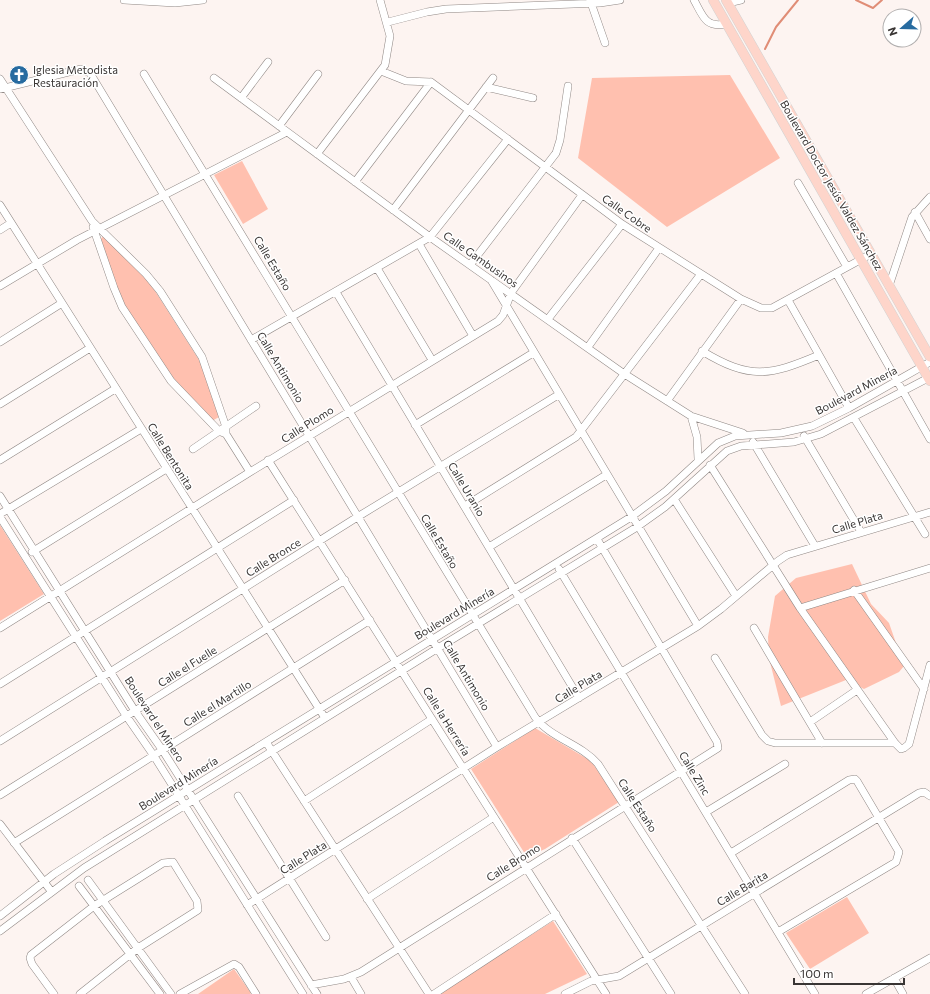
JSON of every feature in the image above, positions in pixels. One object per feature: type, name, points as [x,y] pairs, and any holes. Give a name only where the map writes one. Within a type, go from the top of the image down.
[{"type":"main road","name":"Boulevard Doctor Jesús Valdez Sánchez","points":[[713,0],[861,260],[926,364],[929,379]]},
{"type":"main road","name":"Boulevard Doctor Jesús Valdez Sánchez","points":[[727,2],[930,357]]},
{"type":"street","points":[[124,0],[175,3],[203,0]]},
{"type":"street","points":[[317,154],[385,65],[390,36],[388,22],[380,0]]},
{"type":"street","points":[[468,0],[470,8]]},
{"type":"street","points":[[388,22],[436,10],[529,2],[591,2],[620,0]]},
{"type":"street","points":[[694,0],[708,22],[716,26],[726,24]]},
{"type":"street","points":[[727,2],[741,0]]},
{"type":"street","points":[[591,2],[605,43]]},
{"type":"street","points":[[242,98],[268,62]]},
{"type":"street","name":"Calle Antimonio","points":[[3,89],[81,69],[87,70],[359,516],[497,747]]},
{"type":"street","points":[[381,71],[406,81],[431,82]]},
{"type":"street","name":"Calle Estaño","points":[[144,74],[538,723],[593,758],[626,805],[745,994]]},
{"type":"street","points":[[279,126],[318,74]]},
{"type":"street","name":"Calle Gambusinos","points":[[214,78],[430,238],[490,278],[624,373],[692,416],[748,434]]},
{"type":"street","points":[[393,210],[492,78]]},
{"type":"street","points":[[0,79],[3,89],[97,230],[114,288],[122,307],[171,381],[223,431],[250,472]]},
{"type":"street","points":[[355,182],[431,82]]},
{"type":"street","name":"Calle Cobre","points":[[431,82],[622,224],[741,299],[755,306],[766,309],[788,300],[871,254]]},
{"type":"street","points":[[470,265],[546,167],[559,147],[568,86]]},
{"type":"street","points":[[486,87],[533,98]]},
{"type":"street","points":[[0,286],[36,263],[97,230],[287,132]]},
{"type":"street","points":[[252,340],[430,238],[508,139]]},
{"type":"street","points":[[798,183],[847,268]]},
{"type":"street","name":"Calle Plomo","points":[[0,628],[268,460],[501,319],[511,293],[582,195]]},
{"type":"street","points":[[890,286],[915,212],[930,197]]},
{"type":"street","name":"Calle Bentonita","points":[[0,205],[191,509],[325,718]]},
{"type":"street","points":[[915,212],[930,239]]},
{"type":"street","points":[[0,230],[11,223]]},
{"type":"street","points":[[548,319],[622,224]]},
{"type":"street","points":[[97,230],[146,274],[160,291],[202,358],[223,431]]},
{"type":"street","points":[[419,244],[473,336]]},
{"type":"street","points":[[588,347],[659,248]]},
{"type":"street","points":[[377,268],[432,360]]},
{"type":"street","points":[[836,273],[930,439]]},
{"type":"street","points":[[465,506],[570,442],[581,432],[624,373],[701,274]]},
{"type":"street","points":[[490,278],[505,307],[533,354],[698,626]]},
{"type":"street","name":"Calle Uranio","points":[[336,292],[579,698]]},
{"type":"street","points":[[667,401],[741,299]]},
{"type":"street","points":[[788,300],[849,408]]},
{"type":"street","points":[[0,342],[62,303]]},
{"type":"street","points":[[0,404],[90,348]]},
{"type":"street","points":[[702,351],[730,366],[761,372],[788,368],[819,355]]},
{"type":"street","points":[[415,425],[533,354]]},
{"type":"street","name":"Boulevard Minería","points":[[0,916],[43,882],[179,795],[631,517],[656,499],[698,459],[718,443],[725,439],[748,434],[781,433],[801,429],[821,422],[849,408],[926,364]]},
{"type":"street","name":"Boulevard Minería","points":[[0,931],[51,891],[84,868],[402,670],[637,527],[674,499],[719,456],[734,448],[754,444],[780,444],[807,440],[854,418],[903,391],[929,379]]},
{"type":"street","points":[[0,460],[115,388]]},
{"type":"street","name":"Calle Bronce","points":[[0,741],[359,516],[558,395]]},
{"type":"street","points":[[193,449],[223,431],[256,406]]},
{"type":"street","points":[[692,416],[697,437],[698,459]]},
{"type":"street","points":[[854,418],[925,534]]},
{"type":"street","points":[[0,514],[141,429]]},
{"type":"street","points":[[801,429],[861,532]]},
{"type":"street","points":[[748,434],[815,546]]},
{"type":"street","name":"Calle la Herrería","points":[[268,460],[606,994]]},
{"type":"street","points":[[710,465],[776,573],[857,690],[895,743],[901,748],[907,746],[930,665]]},
{"type":"street","points":[[26,556],[166,469]]},
{"type":"street","points":[[683,474],[691,483]]},
{"type":"street","points":[[489,547],[606,475]]},
{"type":"street","name":"Boulevard el Minero","points":[[0,496],[135,711],[163,751],[317,994]]},
{"type":"street","points":[[674,499],[736,596]]},
{"type":"street","points":[[0,684],[84,630],[294,500]]},
{"type":"street","name":"Calle Plata","points":[[247,905],[497,747],[698,626],[787,555],[930,512]]},
{"type":"street","name":"Boulevard el Minero","points":[[0,517],[179,795],[303,994]]},
{"type":"street","points":[[597,539],[662,648]]},
{"type":"street","name":"Calle Zinc","points":[[556,564],[815,994]]},
{"type":"street","points":[[800,608],[854,590],[930,568]]},
{"type":"street","name":"Calle el Fuelle","points":[[0,795],[268,629],[344,580]]},
{"type":"street","points":[[854,590],[924,689]]},
{"type":"street","name":"Calle el Martillo","points":[[14,843],[370,620]]},
{"type":"street","points":[[754,628],[822,743]]},
{"type":"street","name":"Calle Bromo","points":[[312,985],[351,977],[572,838],[716,750],[718,744],[662,648]]},
{"type":"street","points":[[715,658],[765,739],[775,743],[895,743]]},
{"type":"street","points":[[810,722],[857,690]]},
{"type":"street","points":[[304,801],[432,718]]},
{"type":"street","points":[[266,742],[429,994]]},
{"type":"street","points":[[706,812],[786,764]]},
{"type":"street","points":[[731,853],[849,780],[855,779],[857,781],[879,817],[899,852],[898,859],[894,864],[778,932]]},
{"type":"street","name":"Calle Barita","points":[[565,994],[597,980],[619,976],[919,793],[929,795]]},
{"type":"street","points":[[238,796],[326,937]]},
{"type":"street","points":[[367,900],[494,817]]},
{"type":"street","points":[[0,824],[51,891]]},
{"type":"street","points":[[572,838],[671,994]]},
{"type":"street","points":[[54,994],[32,964],[30,958],[70,923],[102,900],[164,863],[170,861],[176,864],[197,901],[199,908],[195,913],[138,948],[80,994]]},
{"type":"street","points":[[88,880],[171,994]]},
{"type":"street","points":[[79,886],[160,994]]},
{"type":"street","points":[[434,994],[556,914]]},
{"type":"street","points":[[866,994],[930,958]]},
{"type":"street","points":[[180,994],[234,964],[239,966],[256,994]]},
{"type":"street","points":[[351,977],[361,994]]},
{"type":"street","points":[[894,978],[903,994]]},
{"type":"shaded area","points":[[730,75],[780,158],[667,227],[578,158],[592,78]]},
{"type":"shaded area","points":[[242,161],[268,209],[243,224],[214,175]]},
{"type":"shaded area","points":[[103,236],[150,283],[201,363],[219,417],[212,421],[177,386],[119,297],[98,243]]},
{"type":"shaded area","points":[[0,525],[44,594],[0,621]]},
{"type":"shaded area","points":[[852,564],[871,604],[889,623],[904,666],[899,672],[864,689],[846,680],[781,706],[769,658],[768,637],[775,596],[796,578]]},
{"type":"shaded area","points":[[535,728],[591,761],[619,802],[545,849],[527,857],[471,769]]},
{"type":"shaded area","points":[[847,897],[869,933],[810,969],[786,933]]},
{"type":"shaded area","points":[[553,921],[587,974],[545,994],[439,994]]},
{"type":"shaded area","points":[[234,969],[251,993],[250,994],[198,994]]},
{"type":"waterway","points":[[765,49],[776,27],[798,0]]},
{"type":"waterway","points":[[856,0],[873,8],[882,0]]},
{"type":"place","name":"Iglesia Metodista Restauración","points":[[19,75]]}]
